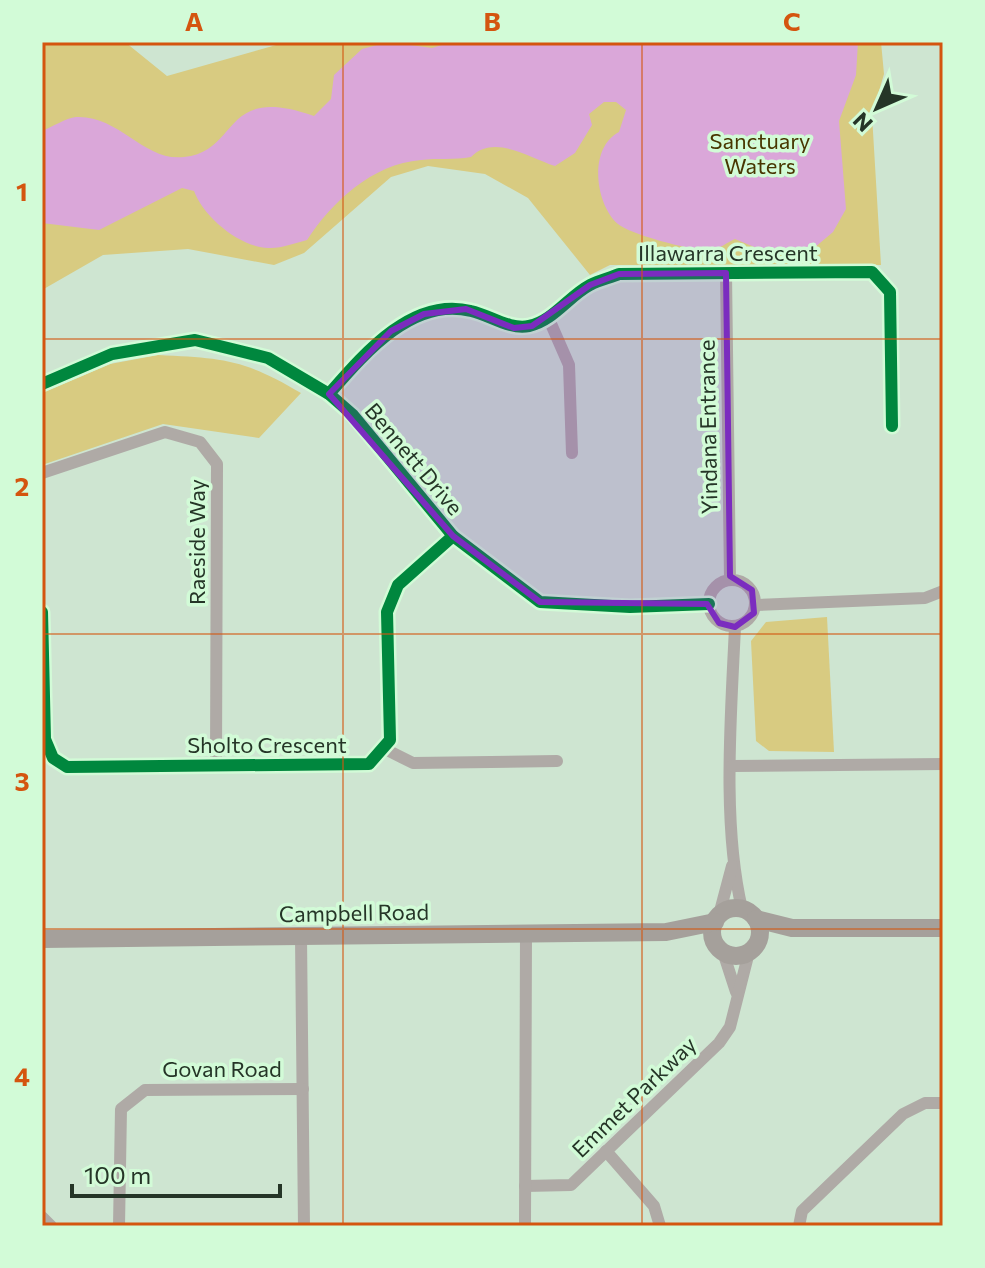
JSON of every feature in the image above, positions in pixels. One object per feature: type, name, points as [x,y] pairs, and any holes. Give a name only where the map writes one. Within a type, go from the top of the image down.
[{"type":"street","name":"Illawarra Crescent","points":[[329,394],[364,353],[391,331],[424,314],[466,309],[514,328],[532,326],[590,285],[619,274],[872,272],[890,292],[892,426]]},
{"type":"street","name":"Yindana Entrance","points":[[726,273],[730,579]]},
{"type":"street","points":[[548,317],[569,365],[572,453]]},
{"type":"street","name":"Bennett Drive","points":[[42,384],[112,354],[195,340],[268,358],[329,394],[353,415],[453,536],[540,602],[630,607],[709,604]]},
{"type":"street","name":"Raeside Way","points":[[42,473],[165,432],[200,442],[217,464],[216,765]]},
{"type":"street","points":[[453,536],[398,585],[387,612],[390,740],[385,749],[413,763],[557,761]]},
{"type":"street","points":[[730,579],[739,580],[752,590],[756,605],[749,620],[735,627],[719,623],[709,604],[712,591],[730,579]]},
{"type":"street","points":[[756,605],[925,598],[943,591]]},
{"type":"street","name":"Sholto Crescent","points":[[42,612],[45,739],[53,758],[67,767],[369,764],[385,749]]},
{"type":"street","points":[[735,627],[733,863],[717,919],[720,949],[736,992]]},
{"type":"street","points":[[732,766],[943,764]]},
{"type":"street","points":[[733,863],[749,914],[760,928],[753,948]]},
{"type":"street","name":"Campbell Road","points":[[42,939],[666,932],[717,919],[734,908],[792,928],[943,928]]},
{"type":"street","name":"Campbell Road","points":[[666,932],[739,956],[792,928]]},
{"type":"street","points":[[525,1226],[526,935]]},
{"type":"street","points":[[301,937],[304,1226]]},
{"type":"street","name":"Emmet Parkway","points":[[525,1186],[571,1185],[719,1043],[730,1027],[736,992],[753,948]]},
{"type":"street","name":"Govan Road","points":[[119,1226],[121,1109],[145,1090],[303,1089]]},
{"type":"street","points":[[799,1226],[802,1211],[903,1114],[925,1103],[943,1103]]},
{"type":"street","points":[[606,1151],[654,1206],[660,1226]]},
{"type":"street","points":[[42,1217],[51,1226]]},
{"type":"highlighted area","points":[[726,273],[730,576],[752,590],[754,613],[735,627],[719,623],[707,604],[540,602],[453,536],[329,394],[391,331],[424,314],[466,309],[514,328],[532,326],[590,285],[619,274]]},
{"type":"green space","name":"Sanctuary Waters","points":[[42,42],[125,42],[167,76],[287,42],[881,42],[884,74],[872,115],[881,265],[610,265],[590,275],[528,198],[485,174],[428,166],[391,177],[304,253],[274,265],[188,249],[103,255],[42,290]]},
{"type":"green space","points":[[158,355],[232,362],[264,373],[301,393],[259,438],[163,424],[42,465],[42,393],[110,364]]},
{"type":"green space","points":[[827,617],[834,752],[769,751],[756,741],[751,641],[766,622]]},
{"type":"shaded area","name":"Sanctuary Waters","points":[[389,42],[432,48],[452,42],[858,42],[856,75],[839,121],[846,209],[833,232],[801,259],[764,251],[735,239],[713,250],[693,249],[625,228],[610,215],[598,176],[603,150],[619,132],[626,110],[616,102],[604,102],[589,114],[592,125],[575,153],[555,166],[501,147],[480,150],[471,157],[403,163],[355,187],[328,212],[307,240],[282,247],[257,246],[234,236],[205,210],[194,191],[182,188],[99,230],[42,223],[42,131],[72,118],[92,118],[119,130],[156,153],[184,157],[202,152],[247,113],[262,108],[284,108],[314,116],[331,99],[334,75],[362,49]]},
{"type":"cycle path","points":[[329,394],[357,362],[391,332],[429,312],[449,309],[471,311],[522,327],[546,319],[590,285],[619,274],[872,272],[890,292],[892,426]]},
{"type":"cycle path","points":[[42,384],[112,354],[195,340],[268,358],[329,394],[353,415],[453,536],[540,602],[630,607],[709,604]]},
{"type":"cycle path","points":[[42,612],[45,739],[53,758],[67,767],[369,764],[390,740],[387,612],[398,585],[453,536]]}]
